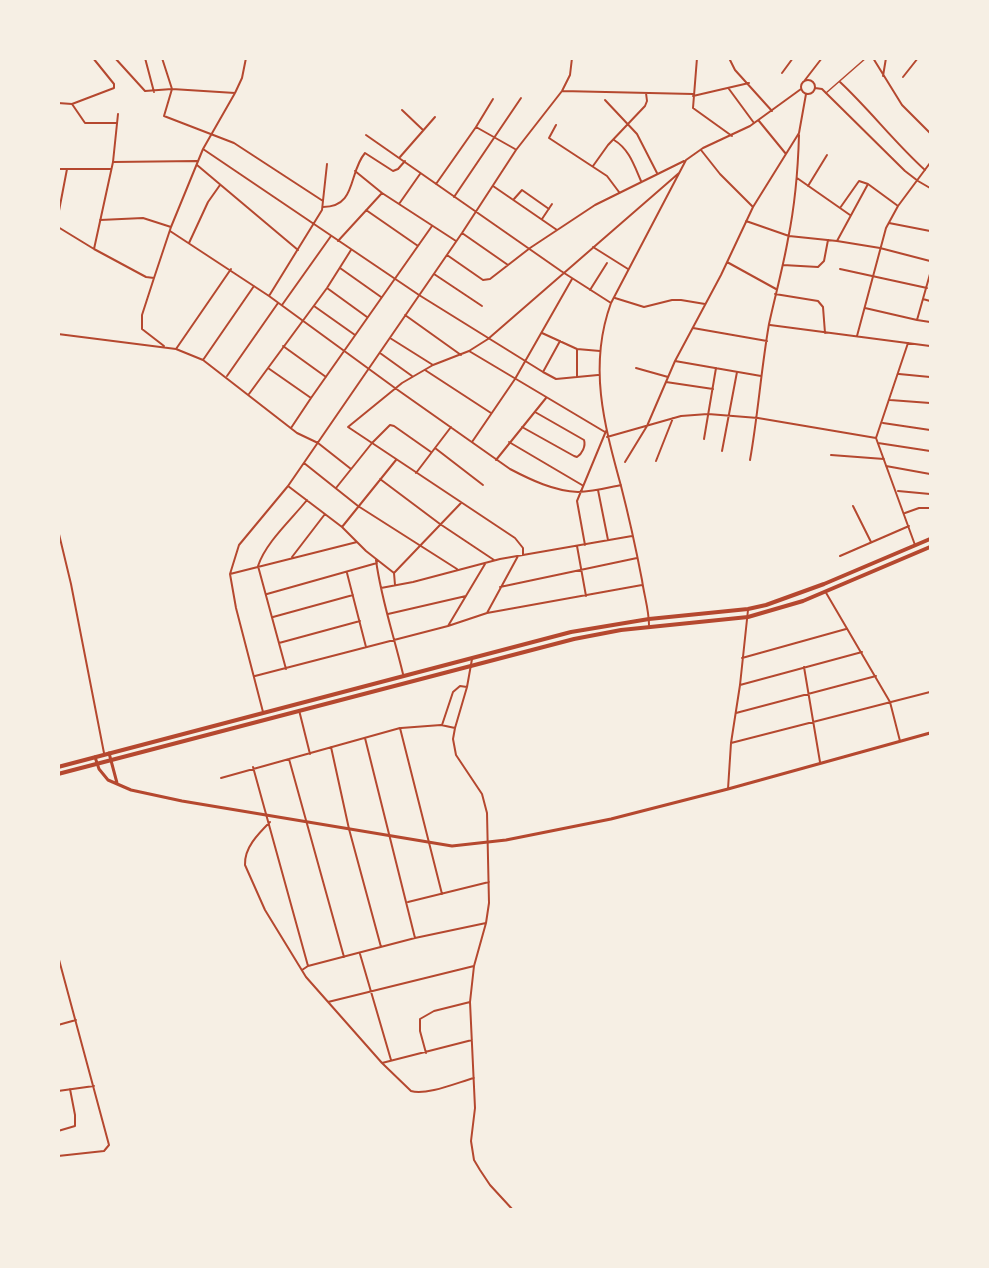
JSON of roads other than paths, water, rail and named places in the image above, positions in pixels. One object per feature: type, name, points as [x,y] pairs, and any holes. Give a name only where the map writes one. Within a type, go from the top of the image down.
[{"type":"main road","points":[[58,767],[403,674],[571,632],[649,619],[748,609],[779,601],[818,587],[930,539]]},
{"type":"main road","points":[[58,774],[584,637],[649,627],[748,617],[803,601],[930,547]]},
{"type":"street","points":[[58,103],[72,104],[115,86],[93,58]]},
{"type":"street","points":[[115,58],[145,91],[172,89],[235,93]]},
{"type":"street","points":[[145,58],[154,92]]},
{"type":"street","points":[[162,58],[172,89],[165,116],[234,143],[323,201]]},
{"type":"street","points":[[165,347],[142,328],[142,315],[171,227],[203,149],[242,78],[246,58]]},
{"type":"street","points":[[263,712],[236,608],[230,574],[239,545],[288,486],[381,353],[516,150],[562,92],[570,75],[572,58]]},
{"type":"street","points":[[697,58],[692,105],[732,136]]},
{"type":"street","points":[[729,58],[735,70],[772,111]]},
{"type":"street","points":[[782,73],[793,58]]},
{"type":"street","points":[[447,255],[486,280],[595,205],[686,160],[759,120],[801,89],[801,84],[822,58]]},
{"type":"street","points":[[826,93],[866,58]]},
{"type":"street","points":[[873,58],[902,105],[930,133]]},
{"type":"street","points":[[883,76],[886,58]]},
{"type":"street","points":[[903,77],[918,58]]},
{"type":"street","points":[[805,80],[812,81],[815,88]]},
{"type":"street","points":[[840,82],[862,103],[897,144],[926,170]]},
{"type":"street","points":[[562,92],[693,95],[749,84]]},
{"type":"street","points":[[815,88],[822,89],[892,160],[930,188]]},
{"type":"street","points":[[806,94],[813,93],[815,88]]},
{"type":"street","points":[[729,89],[754,123]]},
{"type":"street","points":[[801,89],[806,94]]},
{"type":"street","points":[[593,167],[627,124],[645,106],[646,93]]},
{"type":"street","points":[[750,460],[758,418],[761,376],[769,325],[789,236],[797,178],[799,133],[806,94]]},
{"type":"street","points":[[454,197],[520,98]]},
{"type":"street","points":[[436,184],[493,99]]},
{"type":"street","points":[[605,100],[637,134],[658,174]]},
{"type":"street","points":[[72,104],[82,122],[117,123]]},
{"type":"street","points":[[402,110],[423,130]]},
{"type":"street","points":[[94,249],[113,162],[118,114]]},
{"type":"street","points":[[400,157],[435,117]]},
{"type":"street","points":[[759,120],[786,154]]},
{"type":"street","points":[[556,125],[549,138],[607,176],[620,193]]},
{"type":"street","points":[[476,127],[516,150]]},
{"type":"street","points":[[625,462],[647,426],[675,361],[753,207],[799,133]]},
{"type":"street","points":[[366,135],[611,303]]},
{"type":"street","points":[[614,140],[623,145],[628,152],[641,182]]},
{"type":"street","points":[[203,149],[418,295],[525,362],[556,379],[598,375]]},
{"type":"street","points":[[701,150],[720,174],[753,207]]},
{"type":"street","points":[[323,207],[335,206],[350,192],[355,171],[365,153],[393,171],[405,161]]},
{"type":"street","points":[[808,186],[826,155]]},
{"type":"street","points":[[649,627],[638,558],[607,438],[598,375],[604,323],[611,303],[686,160]]},
{"type":"street","points":[[113,162],[197,163],[298,250]]},
{"type":"street","points":[[857,336],[888,223],[930,163]]},
{"type":"street","points":[[269,296],[323,207],[327,164]]},
{"type":"street","points":[[58,169],[111,169]]},
{"type":"street","points":[[58,216],[67,169]]},
{"type":"street","points":[[355,171],[382,193],[456,241]]},
{"type":"street","points":[[399,204],[421,174]]},
{"type":"street","points":[[523,555],[523,548],[515,538],[348,427],[413,376],[469,351],[488,339],[679,174]]},
{"type":"street","points":[[797,178],[851,216]]},
{"type":"street","points":[[840,208],[859,181],[868,184],[898,206]]},
{"type":"street","points":[[837,241],[868,184]]},
{"type":"street","points":[[189,243],[208,202],[220,185]]},
{"type":"street","points":[[493,186],[558,230]]},
{"type":"street","points":[[513,200],[522,190],[549,209]]},
{"type":"street","points":[[338,241],[382,193]]},
{"type":"street","points":[[542,219],[552,204]]},
{"type":"street","points":[[366,210],[418,246]]},
{"type":"street","points":[[100,220],[143,218],[171,227]]},
{"type":"street","points":[[746,221],[789,236],[880,248],[930,261]]},
{"type":"street","points":[[888,223],[930,231]]},
{"type":"street","points":[[291,428],[432,226]]},
{"type":"street","points":[[58,227],[146,278],[154,278]]},
{"type":"street","points":[[170,231],[231,269],[496,460],[534,481],[555,488],[579,492],[621,485]]},
{"type":"street","points":[[462,233],[508,265]]},
{"type":"street","points":[[282,306],[331,236]]},
{"type":"street","points":[[783,265],[819,267],[824,261],[828,240]]},
{"type":"street","points":[[593,247],[628,269]]},
{"type":"street","points":[[249,394],[327,288],[351,250]]},
{"type":"street","points":[[727,262],[776,289]]},
{"type":"street","points":[[590,290],[607,263]]},
{"type":"street","points":[[340,268],[381,297]]},
{"type":"street","points":[[176,349],[231,269]]},
{"type":"street","points":[[840,270],[927,288]]},
{"type":"street","points":[[434,274],[482,306]]},
{"type":"street","points":[[917,320],[930,274]]},
{"type":"street","points":[[472,442],[515,380],[572,278]]},
{"type":"street","points":[[203,360],[254,286]]},
{"type":"street","points":[[327,288],[367,317]]},
{"type":"street","points":[[775,294],[818,301],[823,307],[825,333]]},
{"type":"street","points":[[614,297],[644,307],[672,300],[705,304]]},
{"type":"street","points":[[923,300],[930,301]]},
{"type":"street","points":[[226,376],[278,303]]},
{"type":"street","points":[[314,306],[355,335]]},
{"type":"street","points":[[864,308],[930,322]]},
{"type":"street","points":[[405,315],[461,354]]},
{"type":"street","points":[[769,325],[930,346]]},
{"type":"street","points":[[692,327],[767,341]]},
{"type":"street","points":[[542,333],[577,349],[600,351]]},
{"type":"street","points":[[58,334],[165,347],[203,360],[291,428],[318,443],[351,469]]},
{"type":"street","points":[[390,338],[433,366]]},
{"type":"street","points":[[543,372],[560,341]]},
{"type":"street","points":[[908,343],[876,438],[915,545]]},
{"type":"street","points":[[283,346],[326,376]]},
{"type":"street","points":[[577,349],[577,377]]},
{"type":"street","points":[[469,351],[515,380],[606,431]]},
{"type":"street","points":[[381,353],[413,376]]},
{"type":"street","points":[[675,361],[761,376]]},
{"type":"street","points":[[268,368],[310,399]]},
{"type":"street","points":[[636,368],[668,377]]},
{"type":"street","points":[[704,439],[717,368]]},
{"type":"street","points":[[425,370],[491,413]]},
{"type":"street","points":[[722,451],[737,372]]},
{"type":"street","points":[[899,374],[930,377]]},
{"type":"street","points":[[666,382],[713,389]]},
{"type":"street","points":[[496,460],[546,398]]},
{"type":"street","points":[[890,400],[930,404]]},
{"type":"street","points":[[522,427],[574,456],[580,455],[585,447],[584,440],[535,412]]},
{"type":"street","points":[[607,438],[673,418],[708,414],[758,418],[876,438]]},
{"type":"street","points":[[656,461],[673,418]]},
{"type":"street","points":[[882,423],[930,430]]},
{"type":"street","points":[[336,488],[372,443],[390,425],[431,452]]},
{"type":"street","points":[[416,473],[451,427]]},
{"type":"street","points":[[585,545],[578,507],[579,492],[606,431]]},
{"type":"street","points":[[509,442],[582,485]]},
{"type":"street","points":[[878,443],[930,451]]},
{"type":"street","points":[[435,448],[483,485]]},
{"type":"street","points":[[831,455],[884,459]]},
{"type":"street","points":[[342,527],[396,460]]},
{"type":"street","points":[[304,463],[358,506],[457,569]]},
{"type":"street","points":[[886,466],[930,474]]},
{"type":"street","points":[[380,479],[440,524],[494,560]]},
{"type":"street","points":[[288,486],[342,527],[377,562],[394,573]]},
{"type":"street","points":[[598,490],[608,541]]},
{"type":"street","points":[[896,491],[930,494]]},
{"type":"street","points":[[286,669],[258,566],[261,557],[307,500]]},
{"type":"street","points":[[395,585],[394,573],[461,503]]},
{"type":"street","points":[[853,506],[871,542]]},
{"type":"street","points":[[905,513],[919,508],[930,508]]},
{"type":"street","points":[[291,558],[325,514]]},
{"type":"street","points":[[840,556],[909,526]]},
{"type":"street","points":[[58,530],[107,753],[117,784]]},
{"type":"street","points":[[381,588],[494,560],[632,536]]},
{"type":"street","points":[[230,574],[357,542]]},
{"type":"street","points":[[577,546],[586,596]]},
{"type":"street","points":[[58,553],[64,551]]},
{"type":"street","points":[[487,613],[518,556]]},
{"type":"street","points":[[500,587],[638,558]]},
{"type":"street","points":[[266,595],[347,573],[377,562]]},
{"type":"street","points":[[377,562],[381,588],[403,674]]},
{"type":"street","points":[[448,626],[486,562]]},
{"type":"street","points":[[347,573],[366,647]]},
{"type":"street","points":[[255,676],[448,626],[487,613],[642,585]]},
{"type":"street","points":[[825,591],[890,702],[900,741]]},
{"type":"street","points":[[273,617],[353,595]]},
{"type":"street","points":[[388,614],[465,596]]},
{"type":"street","points":[[728,789],[731,743],[748,609]]},
{"type":"street","points":[[279,643],[360,621]]},
{"type":"street","points":[[742,658],[847,629]]},
{"type":"street","points":[[740,684],[862,652]]},
{"type":"street","points":[[472,657],[467,687],[455,728],[454,746],[456,755],[482,794],[486,804],[488,843],[489,882],[486,923],[474,966],[470,1002],[475,1108],[471,1151],[490,1185],[513,1209]]},
{"type":"street","points":[[804,668],[820,764]]},
{"type":"street","points":[[736,712],[876,676]]},
{"type":"street","points":[[441,725],[453,692],[460,686],[467,687]]},
{"type":"street","points":[[731,743],[930,692]]},
{"type":"street","points":[[299,710],[310,754]]},
{"type":"street","points":[[221,778],[400,728],[441,725],[455,728]]},
{"type":"street","points":[[400,728],[442,894]]},
{"type":"street","points":[[94,757],[108,780],[127,789],[452,846],[488,843],[611,819],[930,733]]},
{"type":"street","points":[[365,738],[415,938]]},
{"type":"street","points":[[331,747],[349,829],[381,947]]},
{"type":"street","points":[[289,759],[344,957]]},
{"type":"street","points":[[254,767],[308,966]]},
{"type":"street","points":[[270,822],[250,846],[244,859],[245,865],[265,910],[302,970],[327,1002],[406,1088],[416,1093],[474,1078]]},
{"type":"street","points":[[408,903],[489,882]]},
{"type":"street","points":[[302,970],[308,966],[415,938],[486,923]]},
{"type":"street","points":[[360,954],[391,1060]]},
{"type":"street","points":[[58,956],[109,1145],[108,1149],[101,1152],[58,1156]]},
{"type":"street","points":[[327,1002],[474,966]]},
{"type":"street","points":[[426,1053],[420,1031],[420,1019],[434,1011],[470,1002]]},
{"type":"street","points":[[58,1025],[76,1020]]},
{"type":"street","points":[[382,1063],[472,1041]]},
{"type":"street","points":[[58,1091],[94,1086]]},
{"type":"street","points":[[58,1131],[73,1128],[75,1124],[70,1089]]}]
